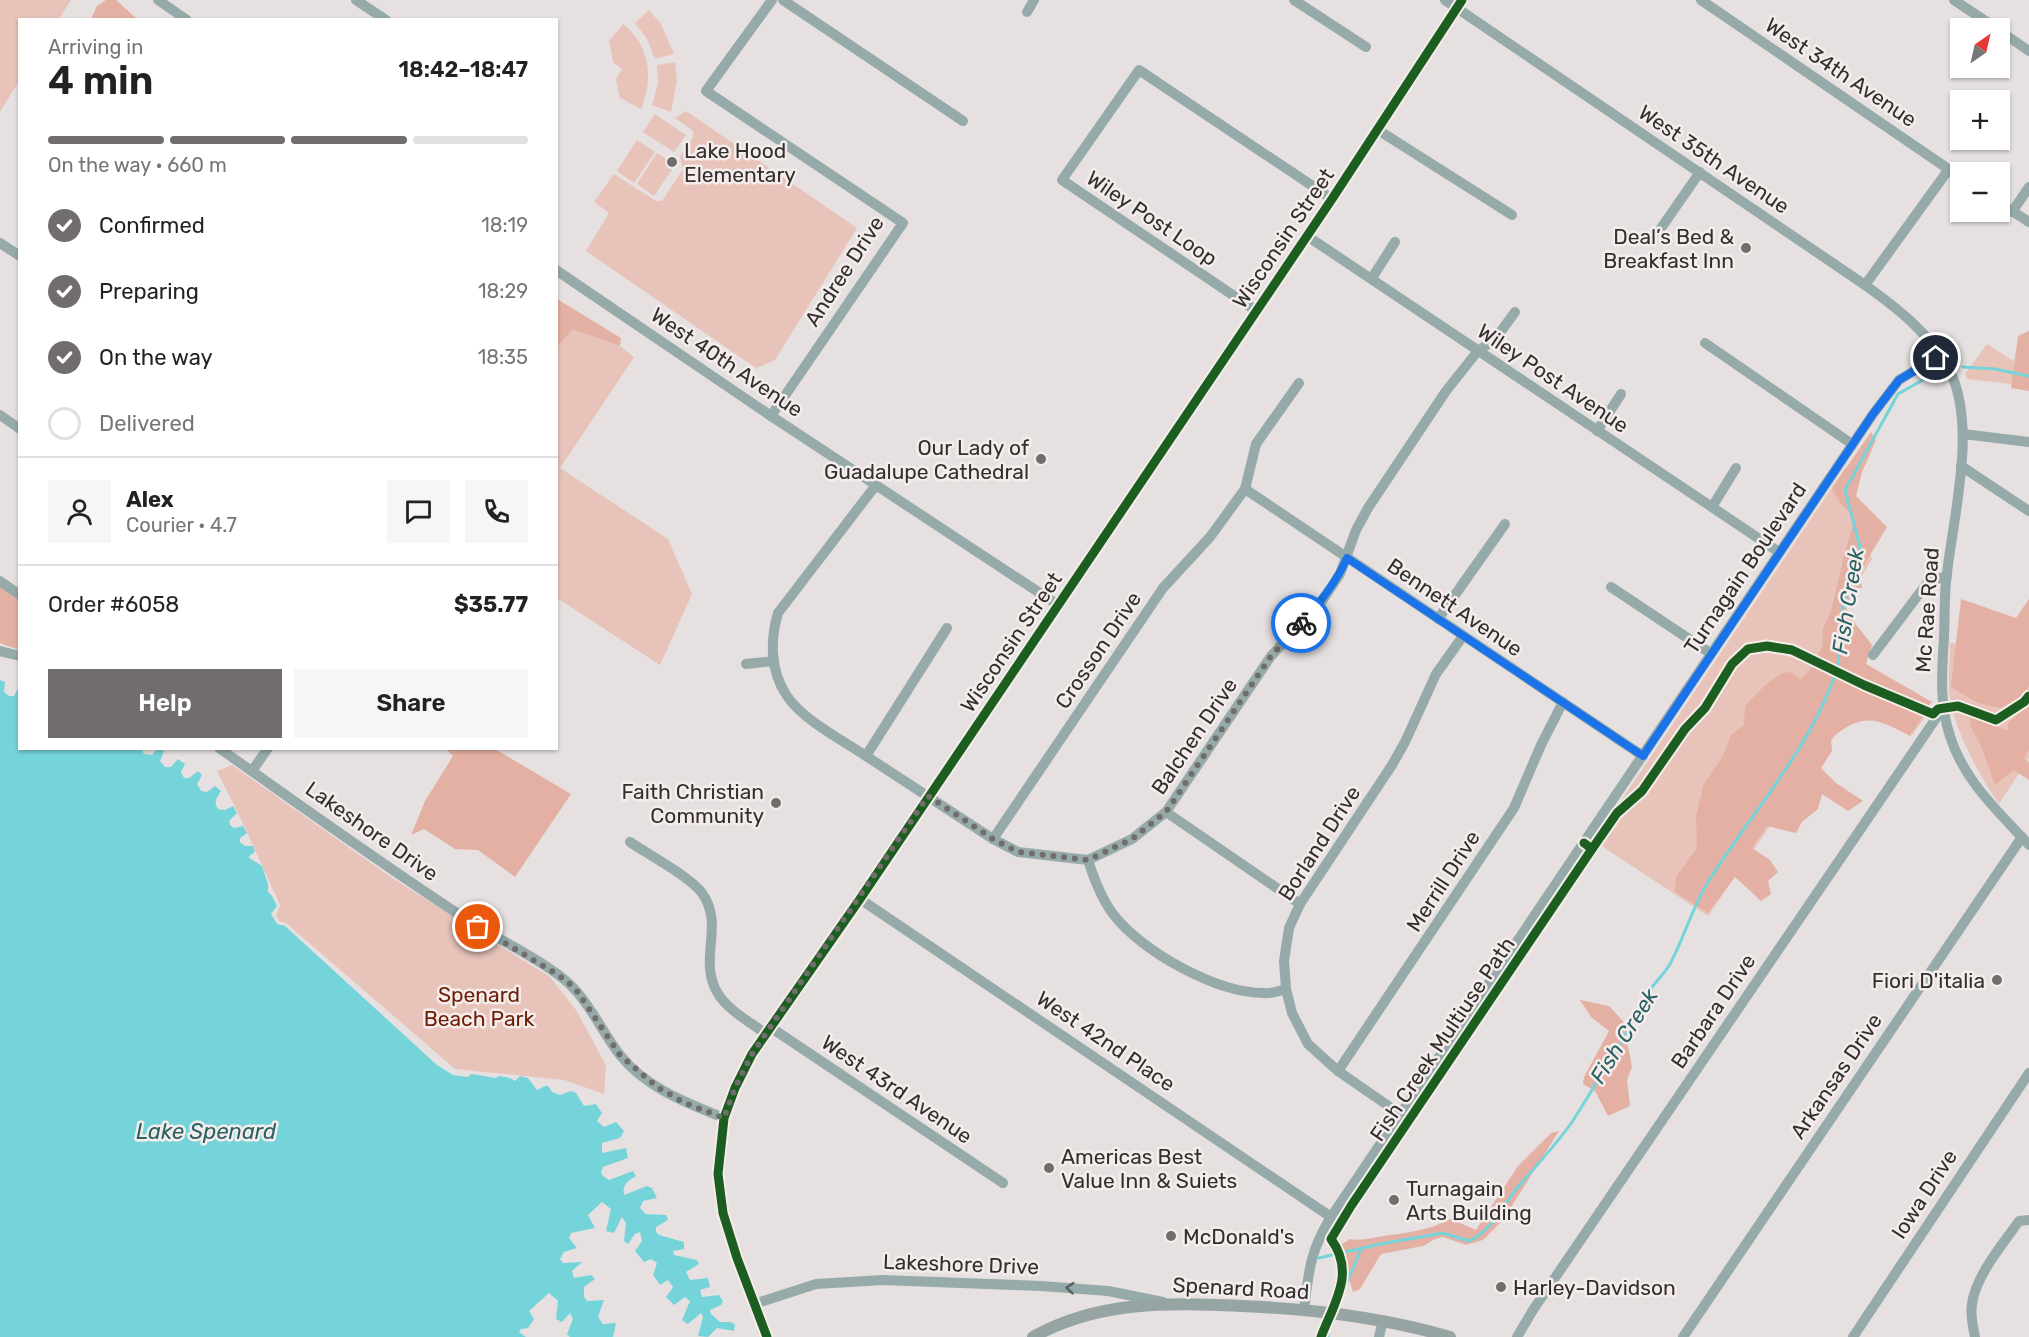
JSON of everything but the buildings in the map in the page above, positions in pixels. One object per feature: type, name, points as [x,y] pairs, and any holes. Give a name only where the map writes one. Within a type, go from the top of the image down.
[{"type":"main road","name":"Spenard Road","points":[[1033,1337],[1067,1321],[1111,1309],[1169,1303],[1304,1309],[1412,1325],[1450,1337]]},
{"type":"street","points":[[158,0],[184,18]]},
{"type":"street","points":[[356,0],[383,18]]},
{"type":"street","name":"Andree Drive","points":[[771,416],[903,224],[706,91],[772,0]]},
{"type":"street","points":[[783,0],[963,121]]},
{"type":"street","points":[[1027,12],[1034,0]]},
{"type":"street","points":[[1293,0],[1366,47]]},
{"type":"street","name":"West 35th Avenue","points":[[1445,0],[1459,4],[1865,285],[1901,312],[1925,335],[1940,355]]},
{"type":"street","name":"West 34th Avenue","points":[[1701,0],[1949,169]]},
{"type":"street","points":[[1954,0],[1980,18]]},
{"type":"street","name":"Wisconsin Street","points":[[767,1337],[736,1258],[723,1213],[718,1174],[724,1118],[735,1088],[752,1054],[860,899],[1332,199],[1459,4]]},
{"type":"street","points":[[2010,38],[2029,51]]},
{"type":"street","name":"Wiley Post Loop","points":[[1255,310],[1062,180],[1139,70],[1332,199]]},
{"type":"street","points":[[1378,130],[1512,215]]},
{"type":"street","points":[[1865,285],[1949,169]]},
{"type":"street","points":[[1659,231],[1700,172]]},
{"type":"street","points":[[2029,187],[2012,212],[2029,222]]},
{"type":"street","name":"Wiley Post Avenue","points":[[1307,236],[1372,278],[1477,352],[1779,552]]},
{"type":"street","points":[[1372,278],[1395,242]]},
{"type":"street","points":[[0,243],[18,255]]},
{"type":"street","name":"West 40th Avenue","points":[[558,271],[771,416],[1058,605]]},
{"type":"street","name":"Balchen Drive","points":[[1088,860],[1132,839],[1166,812],[1271,656],[1322,601],[1340,574],[1356,530],[1368,508],[1446,391],[1477,352],[1496,338],[1515,312]]},
{"type":"street","points":[[1705,343],[1852,444]]},
{"type":"street","name":"Mc Rae Road","points":[[1940,355],[1959,393],[1963,434],[1947,576],[1942,665],[1943,708],[1949,735],[1967,774],[1980,793],[2026,841]]},
{"type":"street","name":"Turnagain Boulevard","points":[[1304,1309],[1310,1262],[1318,1239],[1331,1217],[1852,444],[1899,380],[1940,355]]},
{"type":"street","points":[[1245,489],[1256,444],[1299,383]]},
{"type":"street","points":[[1597,431],[1621,394]]},
{"type":"street","points":[[0,415],[18,428]]},
{"type":"street","points":[[1963,434],[2029,442]]},
{"type":"street","points":[[1961,466],[2029,511]]},
{"type":"street","points":[[1712,507],[1736,468]]},
{"type":"street","points":[[876,485],[778,613],[773,631],[774,660],[776,675],[788,697],[824,728],[993,839],[1018,852],[1088,860],[1096,885],[1113,914],[1139,939],[1172,962],[1208,981],[1236,990],[1265,994],[1286,989]]},
{"type":"street","name":"Bennett Avenue","points":[[1245,489],[1643,756]]},
{"type":"street","name":"Crosson Drive","points":[[993,839],[1163,588],[1210,537],[1245,489]]},
{"type":"street","points":[[1438,620],[1505,524]]},
{"type":"street","points":[[1873,655],[1928,582],[1947,576]]},
{"type":"street","points":[[0,581],[18,594]]},
{"type":"street","points":[[1611,587],[1710,654]]},
{"type":"street","points":[[866,756],[947,628]]},
{"type":"street","name":"Borland Drive","points":[[1400,1114],[1338,1071],[1308,1044],[1293,1013],[1286,989],[1284,961],[1289,928],[1300,904],[1392,765],[1436,674],[1463,636]]},
{"type":"street","points":[[0,651],[18,656]]},
{"type":"street","points":[[746,664],[774,660]]},
{"type":"street","name":"Merrill Drive","points":[[1338,1071],[1514,808],[1541,745],[1563,702]]},
{"type":"street","name":"Barbara Drive","points":[[1517,1337],[1533,1310],[1943,708]]},
{"type":"street","name":"Lakeshore Drive","points":[[222,750],[332,829],[464,918],[557,974],[575,988],[620,1055],[635,1070],[657,1087],[685,1103],[724,1118]]},
{"type":"street","points":[[252,771],[266,750]]},
{"type":"street","points":[[1166,812],[1300,904]]},
{"type":"street","name":"Arkansas Drive","points":[[1683,1337],[2026,841]]},
{"type":"street","name":"West 43rd Avenue","points":[[630,842],[702,893],[709,909],[713,928],[709,957],[710,975],[716,991],[727,1005],[1003,1183]]},
{"type":"street","name":"West 42nd Place","points":[[860,899],[1331,1217]]},
{"type":"street","name":"Iowa Drive","points":[[1853,1337],[2029,1073]]},
{"type":"street","points":[[1975,1337],[1971,1317],[1972,1302],[1978,1285],[2024,1221]]},
{"type":"street","name":"Lakeshore Drive","points":[[754,1304],[816,1284],[846,1281],[1041,1286],[1108,1291],[1169,1303]]},
{"type":"street","points":[[1108,1291],[1118,1298],[1118,1302],[1111,1309]]},
{"type":"street","points":[[1379,1337],[1383,1320]]},
{"type":"green space","points":[[0,0],[71,0],[60,18],[18,18],[18,83],[0,112]]},
{"type":"green space","points":[[649,10],[661,24],[674,54],[655,59],[647,39],[635,23]]},
{"type":"green space","points":[[623,24],[639,42],[647,63],[647,86],[641,109],[620,98],[616,79],[622,69],[613,62],[609,41]]},
{"type":"green space","points":[[675,62],[677,80],[671,112],[652,105],[658,83],[657,65]]},
{"type":"green space","points":[[686,111],[857,228],[775,360],[756,368],[586,251],[609,213],[594,202],[614,174],[656,201],[662,201],[683,169],[680,156],[693,137],[693,131],[675,118]]},
{"type":"green space","points":[[655,114],[686,135],[674,152],[643,132]]},
{"type":"green space","points":[[637,140],[655,152],[634,183],[617,171]]},
{"type":"green space","points":[[657,153],[675,165],[654,196],[637,184]]},
{"type":"green space","points":[[573,328],[620,346],[634,357],[560,468],[668,539],[692,594],[660,665],[558,599],[558,346]]},
{"type":"green space","points":[[1987,344],[2023,367],[2029,386],[1967,379],[1965,374]]},
{"type":"green space","points":[[1846,467],[1858,478],[1853,501],[1872,559],[1837,617],[1866,664],[1930,709],[1913,734],[1861,703],[1809,769],[1708,916],[1594,841]]},
{"type":"green space","points":[[2029,607],[2029,758],[1999,804],[1975,764],[1955,718],[1949,690],[1950,643],[1972,645],[2000,654]]},
{"type":"green space","name":"Spenard Beach Park","points":[[232,765],[395,880],[550,977],[576,1010],[606,1065],[604,1094],[564,1080],[455,1069],[286,923],[279,921],[276,915],[280,905],[217,771]]},
{"type":"shaded area","points":[[106,0],[116,0],[136,18],[91,18],[97,6]]},
{"type":"shaded area","points":[[558,300],[621,338],[620,346],[573,329],[558,346]]},
{"type":"shaded area","points":[[2029,331],[2029,391],[2011,388],[2018,336]]},
{"type":"shaded area","points":[[1871,432],[1876,440],[1862,472],[1856,496],[1887,527],[1860,572],[1862,588],[1855,588],[1846,607],[1851,618],[1872,645],[1866,664],[1932,702],[1910,736],[1888,725],[1861,721],[1842,730],[1831,739],[1832,751],[1821,768],[1836,783],[1863,801],[1848,811],[1822,794],[1818,809],[1802,822],[1796,833],[1767,826],[1752,848],[1770,860],[1778,872],[1768,881],[1771,894],[1761,901],[1735,877],[1708,913],[1675,892],[1676,877],[1697,848],[1696,816],[1704,784],[1723,756],[1731,735],[1744,725],[1745,706],[1766,684],[1785,673],[1791,672],[1801,679],[1810,670],[1822,647],[1823,628],[1831,611],[1855,518],[1840,503],[1832,488]]},
{"type":"shaded area","points":[[0,581],[18,594],[18,650],[0,643]]},
{"type":"shaded area","points":[[1961,599],[2016,618],[2029,599],[2029,686],[2020,699],[2003,709],[1976,702],[1951,687]]},
{"type":"shaded area","points":[[2029,702],[2029,749],[2024,759],[2029,762],[2029,780],[2014,770],[1995,785],[1982,748],[1970,725],[1970,715],[2008,731],[2008,724]]},
{"type":"shaded area","points":[[447,750],[497,750],[571,794],[515,877],[478,850],[455,849],[424,829],[411,835],[425,801],[453,756]]},
{"type":"shaded area","points":[[1580,1000],[1609,1006],[1623,1021],[1632,1067],[1627,1080],[1630,1106],[1608,1116],[1595,1091],[1583,1084],[1584,1077],[1609,1031],[1591,1017]]},
{"type":"shaded area","points":[[1559,1131],[1503,1220],[1483,1240],[1466,1245],[1443,1237],[1423,1246],[1381,1254],[1360,1289],[1353,1292],[1339,1246],[1350,1239],[1358,1240],[1409,1232],[1451,1219],[1476,1230],[1518,1166],[1551,1133]]},
{"type":"water","name":"Lake Spenard","points":[[0,680],[5,682],[4,692],[9,696],[14,696],[18,688],[18,750],[142,750],[144,754],[152,755],[156,750],[160,750],[164,751],[160,761],[165,767],[171,767],[178,759],[185,764],[181,772],[184,778],[189,778],[198,771],[202,775],[197,784],[201,791],[207,792],[215,786],[221,791],[216,800],[217,807],[225,810],[233,806],[237,813],[229,821],[230,825],[234,828],[243,826],[247,833],[240,838],[240,842],[245,846],[253,846],[255,852],[248,857],[262,866],[268,892],[277,906],[271,914],[277,924],[285,926],[437,1065],[453,1075],[468,1077],[471,1074],[496,1078],[499,1076],[515,1081],[520,1076],[528,1078],[537,1090],[548,1086],[552,1092],[560,1095],[571,1091],[576,1093],[584,1106],[596,1104],[602,1113],[597,1121],[604,1127],[616,1122],[624,1131],[620,1138],[602,1143],[602,1153],[626,1148],[628,1158],[603,1167],[601,1172],[603,1176],[609,1180],[633,1171],[636,1176],[625,1185],[624,1195],[647,1186],[652,1188],[657,1198],[643,1201],[640,1208],[646,1214],[666,1215],[668,1220],[656,1227],[656,1232],[659,1235],[684,1242],[684,1249],[673,1251],[674,1255],[697,1260],[699,1264],[686,1272],[690,1280],[708,1278],[710,1287],[700,1290],[702,1297],[719,1295],[723,1301],[721,1305],[710,1310],[711,1314],[720,1322],[731,1322],[735,1325],[734,1331],[717,1328],[708,1337],[698,1336],[703,1317],[701,1313],[688,1324],[682,1320],[690,1301],[685,1297],[674,1305],[666,1297],[673,1287],[668,1280],[660,1285],[653,1275],[657,1263],[651,1259],[644,1262],[635,1251],[642,1241],[640,1232],[635,1234],[628,1244],[624,1241],[626,1223],[622,1217],[614,1233],[606,1231],[611,1209],[602,1202],[588,1215],[595,1228],[571,1233],[569,1238],[577,1248],[564,1252],[560,1259],[563,1263],[582,1262],[572,1271],[574,1278],[591,1275],[595,1279],[584,1287],[584,1297],[587,1301],[604,1300],[598,1317],[603,1324],[616,1323],[613,1337],[570,1337],[567,1334],[573,1319],[570,1313],[562,1322],[556,1319],[558,1301],[549,1293],[529,1311],[534,1319],[528,1328],[521,1329],[519,1332],[526,1337],[0,1337]]},
{"type":"waterway","name":"Fish Creek","points":[[1838,666],[1841,615],[1860,547],[1845,490],[1898,394],[1946,367]]},
{"type":"waterway","name":"Fish Creek","points":[[1963,367],[1995,369],[2029,376]]},
{"type":"waterway","name":"Fish Creek","points":[[1319,1258],[1443,1233],[1469,1241],[1490,1225],[1580,1110],[1626,1034],[1645,997],[1670,964],[1708,882],[1808,733],[1834,678]]},
{"type":"waterway","name":"Fish Creek","points":[[1343,1292],[1361,1249]]},
{"type":"waterway","name":"Fish Creek","points":[[1328,1331],[1328,1337]]},
{"type":"cycle path","points":[[767,1337],[737,1258],[723,1213],[718,1174],[724,1118],[735,1088],[752,1054],[860,899],[1332,199],[1462,0]]},
{"type":"cycle path","points":[[1584,843],[1592,849],[1617,813],[1642,791],[1685,729],[1705,708],[1732,664],[1748,649],[1767,646],[1792,650],[1864,685],[1933,714],[1938,709],[1958,706],[1996,720],[2024,702],[2029,696]]},
{"type":"cycle path","name":"Fish Creek Multiuse Path","points":[[1321,1337],[1336,1300],[1342,1276],[1342,1264],[1331,1239],[1592,849]]},
{"type":"way so far","points":[[478,927],[557,974],[575,988],[620,1055],[635,1070],[657,1087],[685,1103],[724,1118],[735,1088],[752,1054],[860,899],[928,796],[993,839],[1018,852],[1088,860],[1132,839],[1166,812],[1271,656],[1301,623]]},
{"type":"place","name":"Lake Hood Elementary","points":[[672,162]]},
{"type":"place","name":"Deal’s Bed & Breakfast Inn","points":[[1746,248]]},
{"type":"place","name":"Our Lady of Guadalupe Cathedral","points":[[1041,459]]},
{"type":"place","name":"Faith Christian Community","points":[[776,803]]},
{"type":"place","name":"Fiori D'italia","points":[[1997,980]]},
{"type":"place","name":"Americas Best Value Inn & Suiets","points":[[1049,1168]]},
{"type":"place","name":"Turnagain Arts Building","points":[[1394,1200]]},
{"type":"place","name":"McDonald's","points":[[1171,1236]]},
{"type":"place","name":"Harley-Davidson","points":[[1501,1287]]},
{"type":"route","points":[[1301,623],[1322,601],[1340,574],[1347,558],[1643,756],[1873,414],[1899,380],[1936,358]]}]
